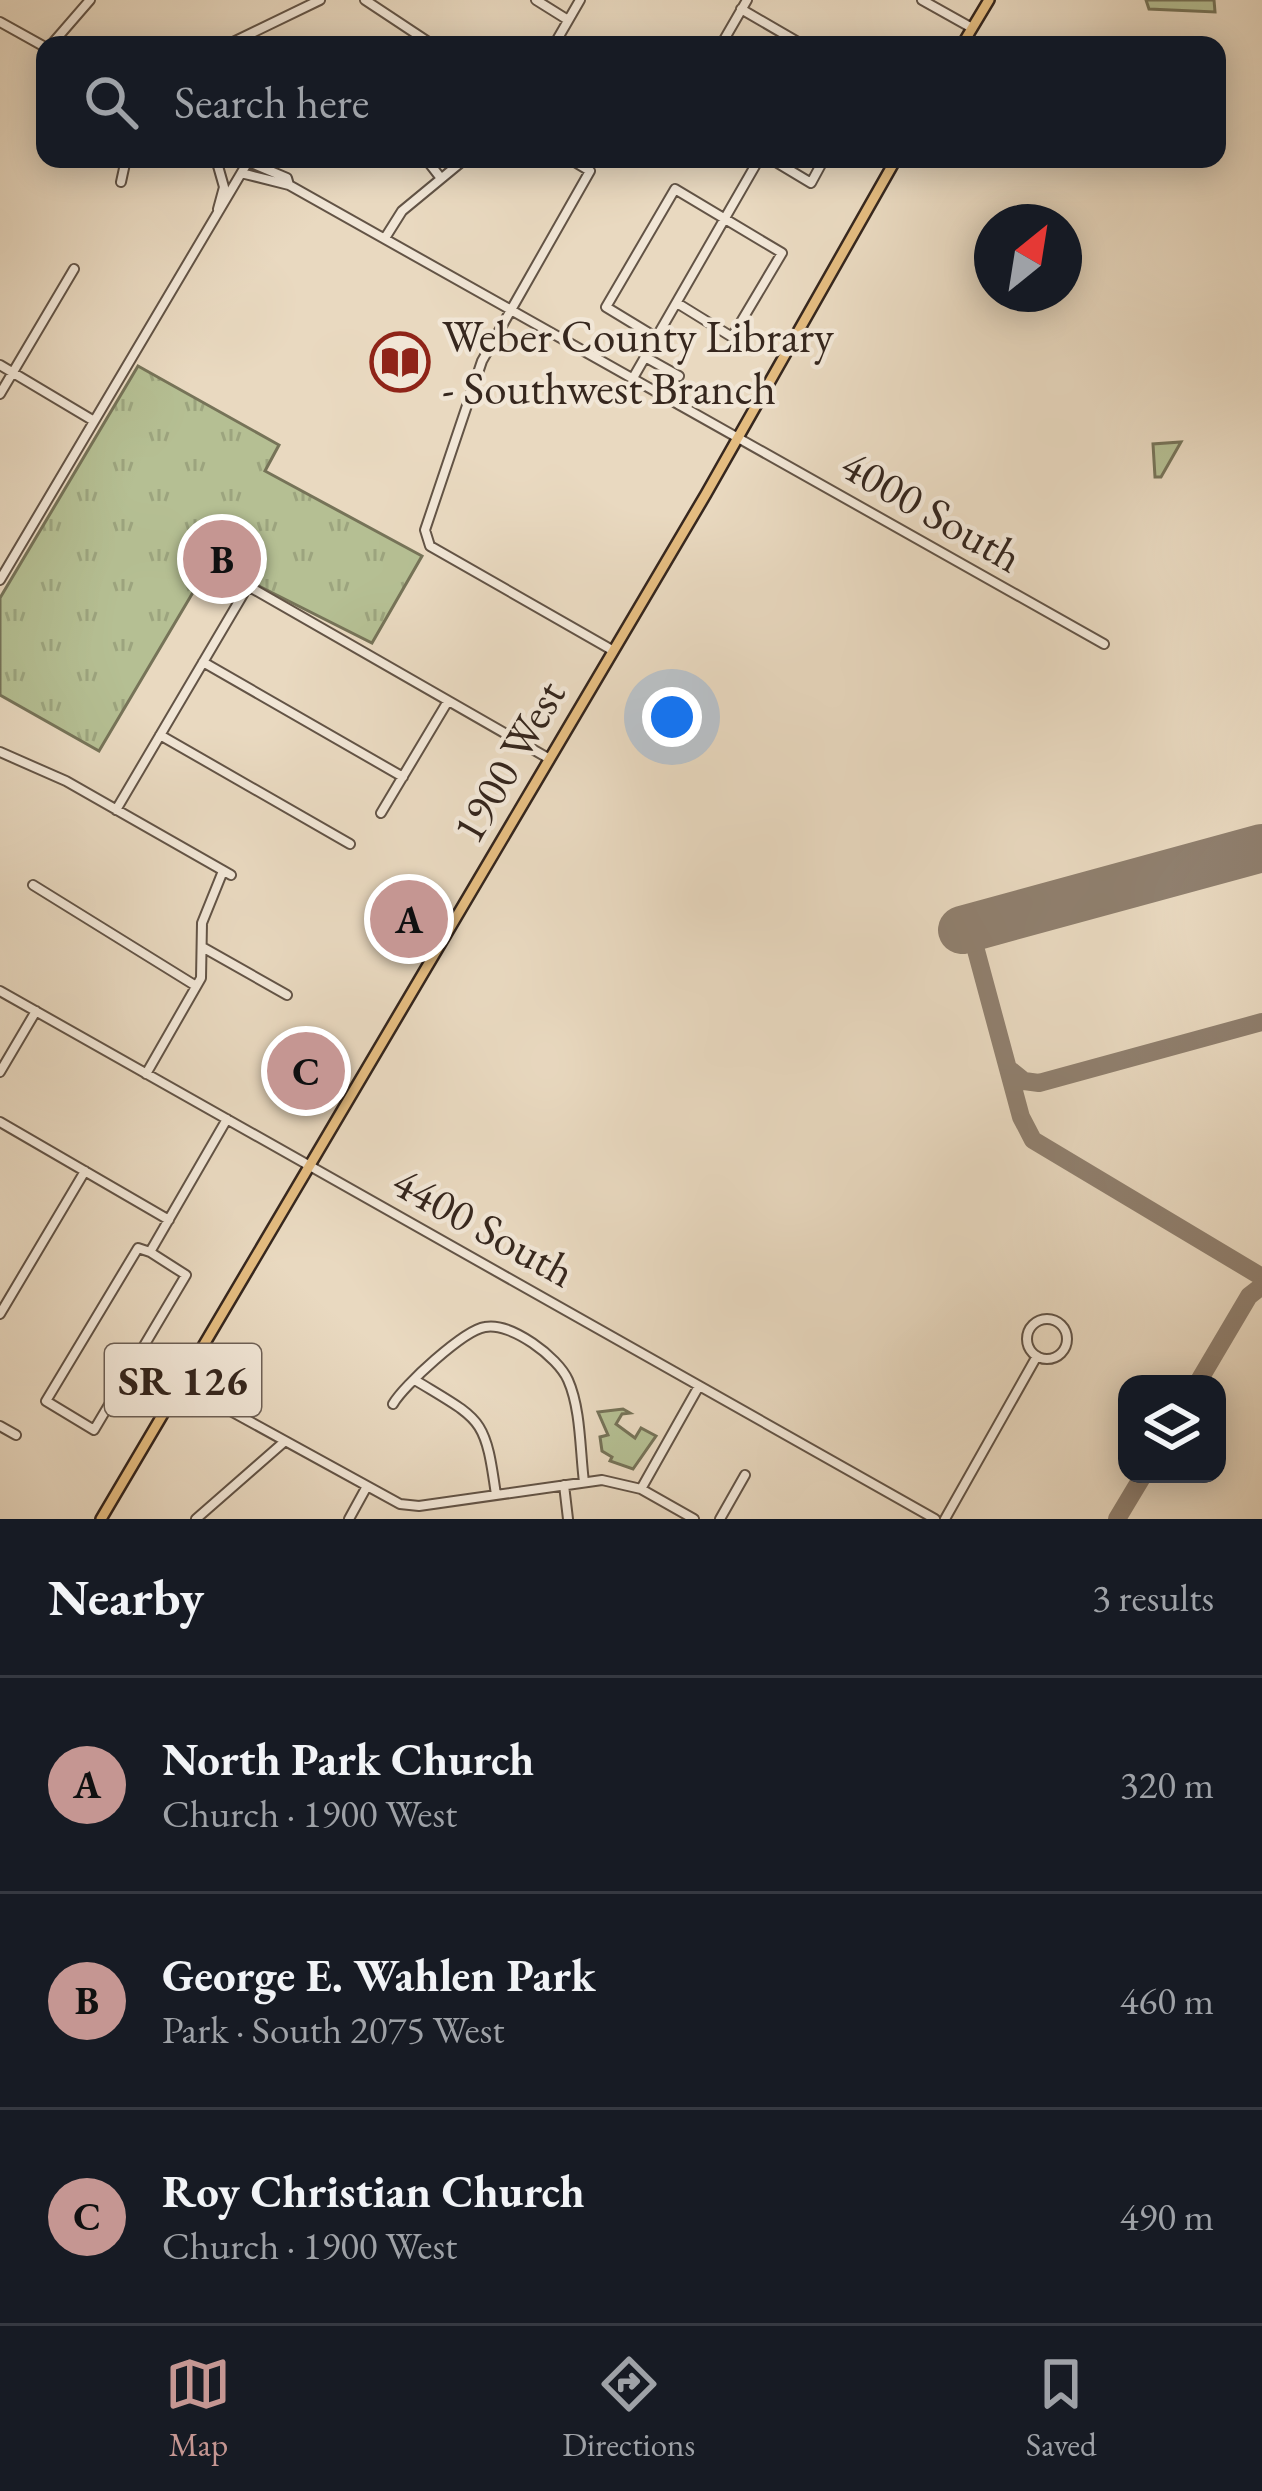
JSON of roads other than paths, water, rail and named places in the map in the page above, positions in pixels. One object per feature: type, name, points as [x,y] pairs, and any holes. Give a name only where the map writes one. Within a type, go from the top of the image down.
[{"type":"main road","points":[[967,36],[988,0]]},
{"type":"main road","name":"1900 West","points":[[101,1519],[891,168]]},
{"type":"street","points":[[57,36],[91,0]]},
{"type":"street","points":[[246,36],[320,0]]},
{"type":"street","points":[[365,0],[419,36]]},
{"type":"street","points":[[536,0],[568,20]]},
{"type":"street","points":[[559,36],[580,0]]},
{"type":"street","points":[[922,0],[972,28]]},
{"type":"street","points":[[726,36],[744,4],[790,36]]},
{"type":"street","points":[[0,22],[36,40]]},
{"type":"street","points":[[254,32],[256,36]]},
{"type":"street","points":[[121,182],[124,168]]},
{"type":"street","points":[[218,211],[219,168]]},
{"type":"street","points":[[0,580],[245,168]]},
{"type":"street","name":"4000 South","points":[[264,168],[286,178],[290,185]]},
{"type":"street","points":[[433,168],[440,177]]},
{"type":"street","points":[[385,238],[402,212],[452,168]]},
{"type":"street","points":[[585,168],[590,171],[482,361],[427,517],[427,539],[435,548],[612,650]]},
{"type":"street","points":[[633,378],[753,168]]},
{"type":"street","points":[[786,168],[811,183],[819,168]]},
{"type":"street","name":"4000 South","points":[[221,176],[290,185],[1104,644]]},
{"type":"street","points":[[657,338],[606,307],[675,189],[782,253],[733,337],[677,303]]},
{"type":"street","points":[[0,394],[74,269]]},
{"type":"street","points":[[645,357],[679,376]]},
{"type":"street","points":[[0,365],[94,421]]},
{"type":"street","points":[[116,810],[248,586],[548,758]]},
{"type":"street","points":[[203,662],[403,777]]},
{"type":"street","points":[[381,814],[448,700]]},
{"type":"street","points":[[160,735],[350,844]]},
{"type":"street","points":[[2,758],[116,810],[227,873],[205,910],[196,986],[146,1074]]},
{"type":"street","points":[[33,885],[196,986]]},
{"type":"street","points":[[204,948],[287,995]]},
{"type":"street","name":"4400 South","points":[[0,991],[935,1519]]},
{"type":"street","points":[[0,1072],[35,1011]]},
{"type":"street","points":[[150,1252],[227,1120]]},
{"type":"street","points":[[2,1127],[169,1220]]},
{"type":"street","points":[[0,1314],[85,1171]]},
{"type":"street","points":[[138,1248],[150,1252],[187,1275],[94,1430],[46,1401],[138,1248]]},
{"type":"street","points":[[1055,1319],[1067,1333],[1066,1347],[1054,1358],[1037,1357],[1028,1346],[1028,1333],[1036,1322],[1055,1319]]},
{"type":"street","points":[[393,1404],[467,1335],[489,1325],[544,1352],[568,1380],[584,1483]]},
{"type":"street","points":[[945,1519],[1037,1357]]},
{"type":"street","points":[[136,1359],[400,1504],[418,1506],[621,1482],[694,1519]]},
{"type":"street","points":[[416,1380],[479,1421],[488,1439],[496,1495]]},
{"type":"street","points":[[641,1490],[699,1386]]},
{"type":"street","points":[[0,1426],[16,1435]]},
{"type":"street","points":[[196,1519],[284,1442]]},
{"type":"street","points":[[720,1519],[745,1475]]},
{"type":"street","points":[[564,1486],[568,1519]]},
{"type":"street","points":[[349,1519],[366,1488]]},
{"type":"place","name":"Weber County Library - Southwest Branch","points":[[400,362]]},
{"type":"place","name":"George E. Wahlen Park","points":[[222,559]]},
{"type":"place","name":"North Park Church","points":[[409,919]]},
{"type":"place","name":"Roy Christian Church","points":[[306,1071]]}]
